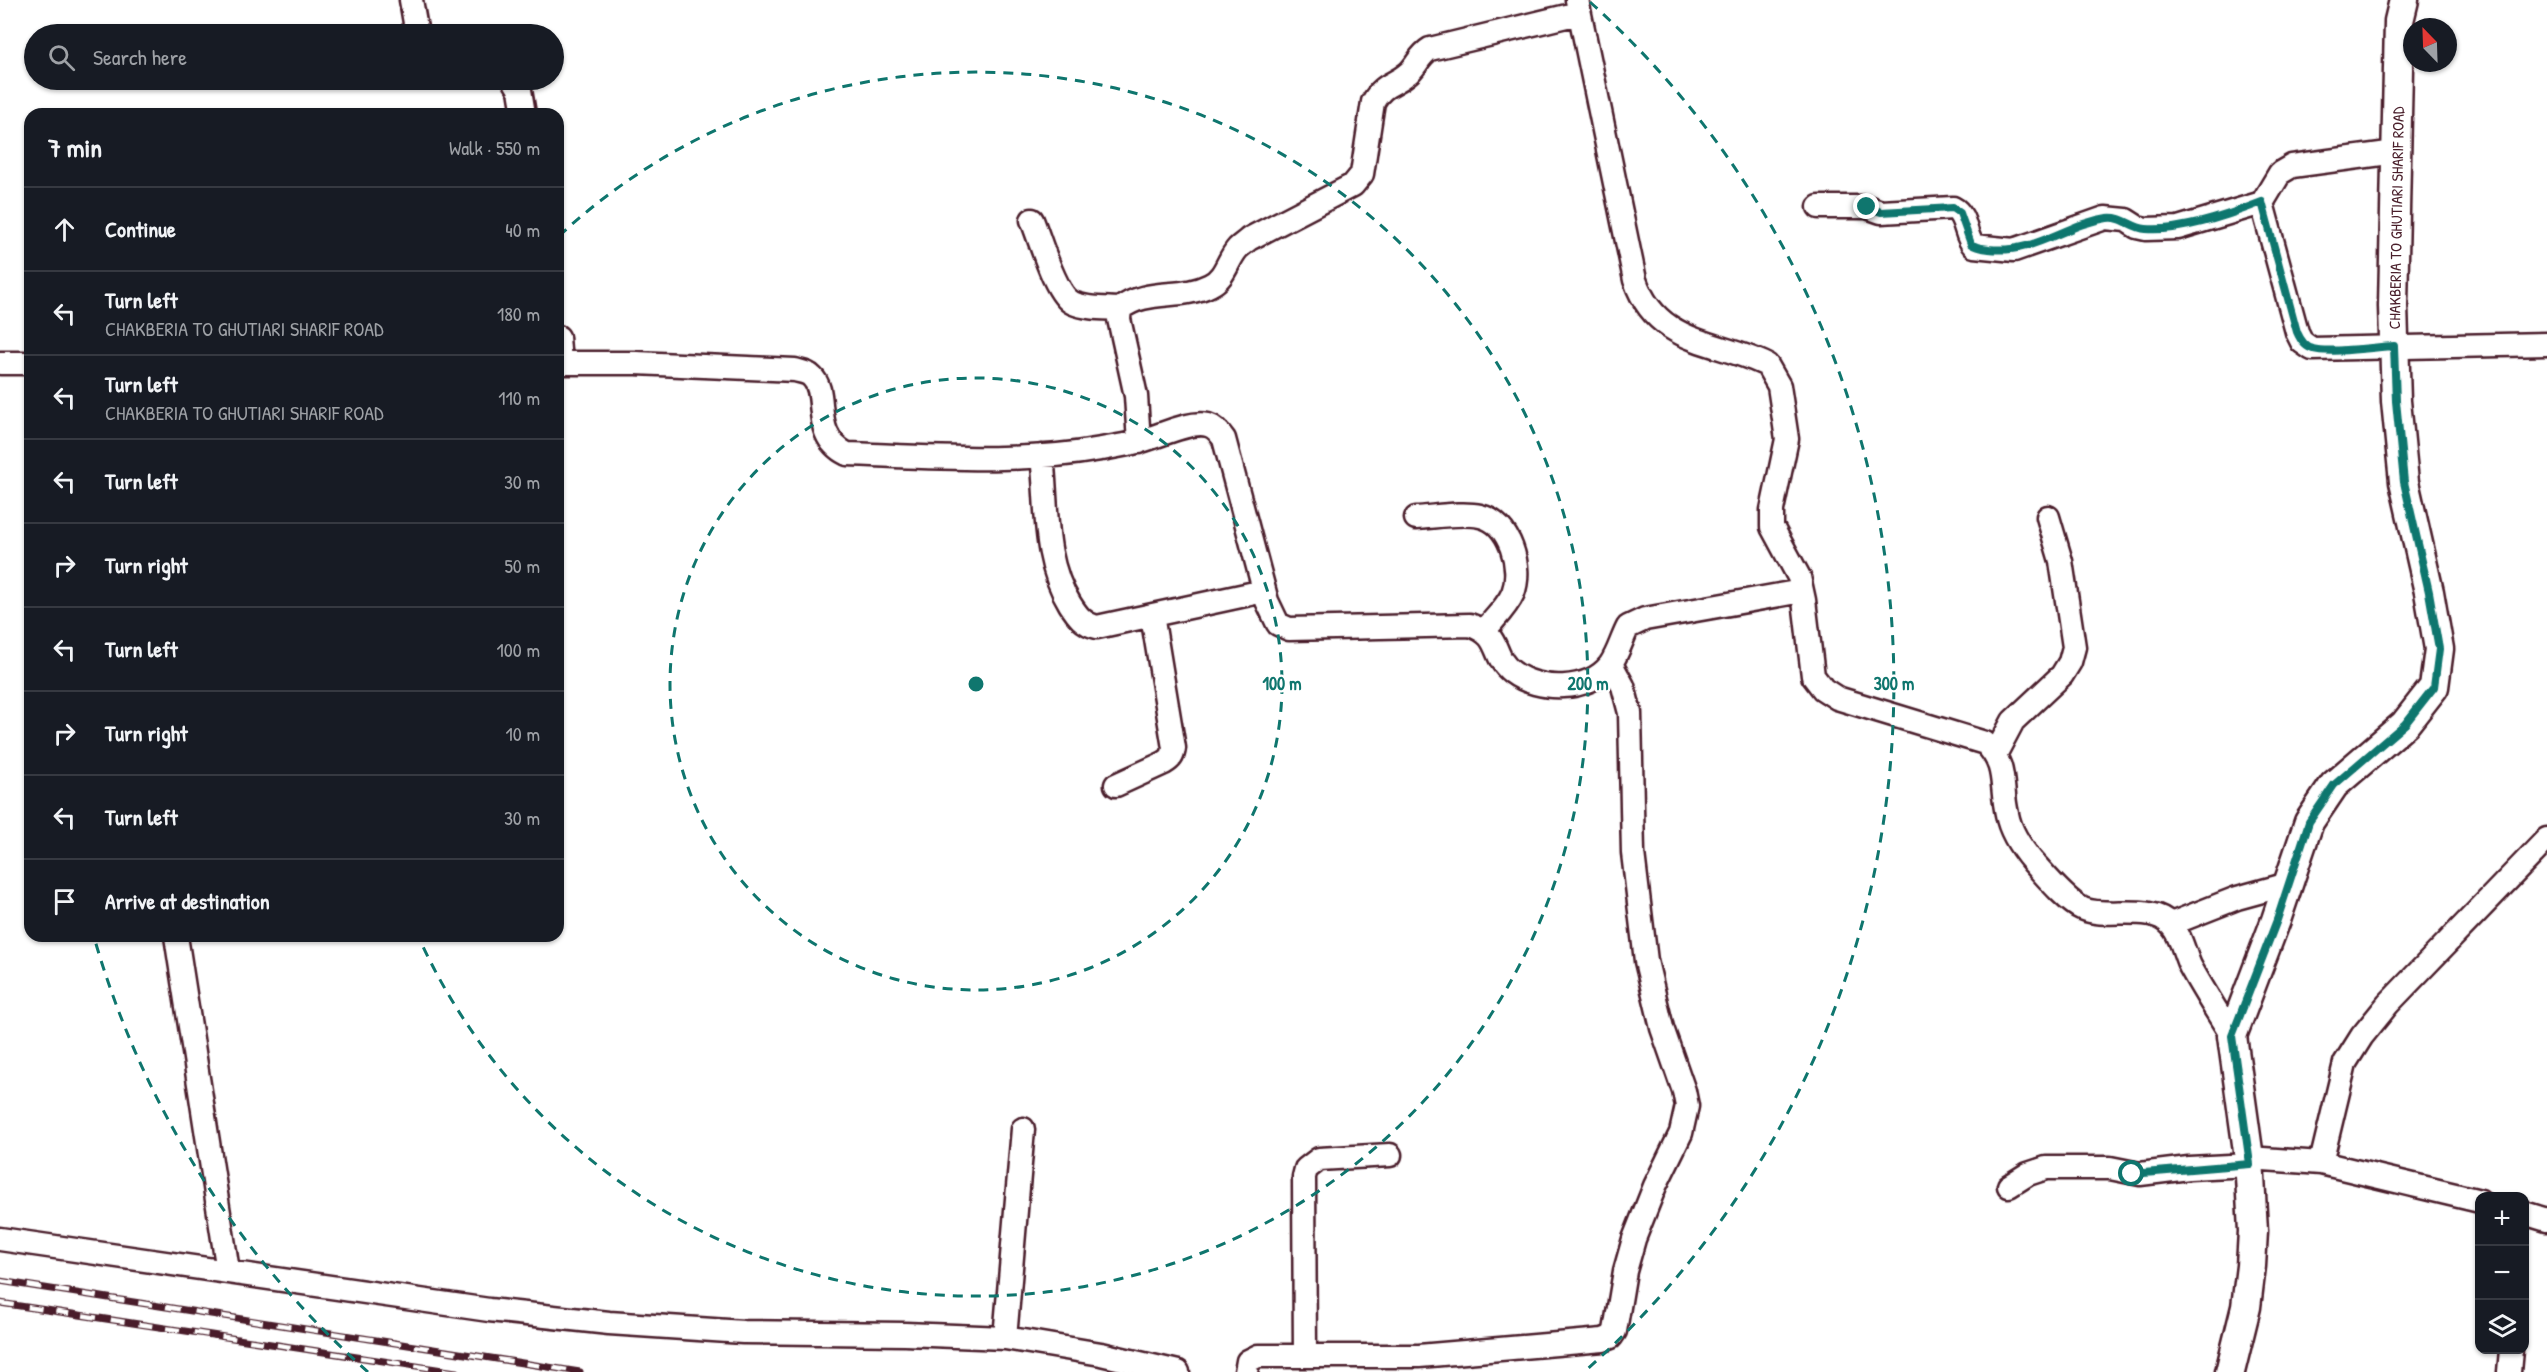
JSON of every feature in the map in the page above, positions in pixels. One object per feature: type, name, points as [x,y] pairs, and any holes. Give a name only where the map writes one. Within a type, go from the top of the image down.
[{"type":"main road","name":"CHAKBERIA TO GHUTIARI SHARIF ROAD","points":[[2230,1372],[2246,1307],[2251,1266],[2250,1161],[2232,1036],[2309,822],[2334,785],[2405,724],[2434,687],[2439,649],[2429,592],[2404,482],[2396,401],[2394,346],[2396,152],[2399,21],[2404,0]]},
{"type":"street","points":[[411,0],[415,24]]},
{"type":"street","points":[[1139,442],[1136,396],[1119,319],[1120,309],[1129,301],[1209,285],[1221,277],[1238,248],[1249,239],[1353,185],[1362,174],[1373,102],[1387,85],[1410,72],[1420,54],[1430,49],[1578,6],[1635,280],[1641,297],[1650,309],[1673,328],[1699,343],[1767,365],[1779,386],[1787,439],[1772,510],[1772,527],[1799,577],[1813,676],[1823,689],[1837,698],[1985,743],[1996,753],[2002,767],[2007,816],[2017,839],[2031,860],[2067,897],[2083,909],[2100,912],[2143,913],[2171,924],[2198,980],[2232,1036]]},
{"type":"street","points":[[519,90],[523,108]]},
{"type":"street","points":[[1819,207],[1867,207],[1881,212],[1953,208],[1960,213],[1971,244],[2005,250],[2021,248],[2105,218],[2126,220],[2137,227],[2146,229],[2178,228],[2262,202],[2280,173],[2292,166],[2396,152]]},
{"type":"street","points":[[2262,202],[2297,332],[2302,342],[2312,349],[2547,344]]},
{"type":"street","points":[[1032,220],[1065,297],[1073,303],[1089,307],[1120,309]]},
{"type":"street","points":[[0,363],[24,363]]},
{"type":"street","points":[[564,363],[636,363],[795,370],[806,373],[817,383],[825,429],[836,449],[847,454],[959,458],[1080,453],[1139,442],[1192,425],[1207,424],[1219,431],[1224,439],[1264,591],[1278,624],[1289,629],[1470,626],[1485,630],[1511,671],[1531,683],[1556,686],[1577,684],[1597,678],[1611,664],[1628,627],[1635,623],[1802,591]]},
{"type":"street","points":[[1042,456],[1050,552],[1063,592],[1074,610],[1088,625],[1097,627],[1264,591]]},
{"type":"street","points":[[1416,518],[1480,516],[1491,520],[1503,532],[1511,547],[1516,583],[1512,595],[1485,630]]},
{"type":"street","points":[[1996,753],[2013,721],[2062,675],[2070,662],[2074,647],[2061,561],[2048,517]]},
{"type":"street","points":[[1116,785],[1164,763],[1173,753],[1152,615]]},
{"type":"street","points":[[1246,1372],[1248,1361],[1252,1357],[1431,1355],[1603,1340],[1611,1337],[1615,1331],[1625,1272],[1634,1239],[1654,1186],[1681,1133],[1687,1106],[1662,1028],[1646,961],[1633,854],[1630,713],[1623,686],[1611,664]]},
{"type":"street","points":[[2321,1162],[2345,1063],[2362,1036],[2388,1004],[2547,839]]},
{"type":"street","points":[[2171,924],[2237,898],[2288,884]]},
{"type":"street","points":[[177,942],[228,1271]]},
{"type":"street","points":[[1005,1338],[1023,1129]]},
{"type":"street","points":[[1305,1356],[1306,1168],[1319,1159],[1390,1155]]},
{"type":"street","points":[[2009,1186],[2028,1174],[2046,1168],[2110,1168],[2140,1174],[2250,1161],[2321,1162],[2475,1200]]},
{"type":"street","points":[[0,1239],[489,1310],[609,1323],[743,1332],[1005,1338],[1101,1354],[1178,1372]]},
{"type":"street","points":[[2509,1372],[2511,1354]]},
{"type":"railway","points":[[0,1281],[580,1372]]},
{"type":"railway","points":[[0,1303],[456,1372]]},
{"type":"route","points":[[1867,207],[1881,212],[1953,208],[1960,213],[1971,244],[1978,247],[2014,250],[2105,218],[2116,217],[2146,229],[2178,228],[2262,202],[2297,332],[2302,342],[2312,349],[2326,350],[2394,346],[2396,401],[2404,482],[2429,592],[2439,649],[2434,687],[2405,724],[2334,785],[2309,822],[2277,920],[2232,1036],[2250,1164],[2132,1174]]}]
